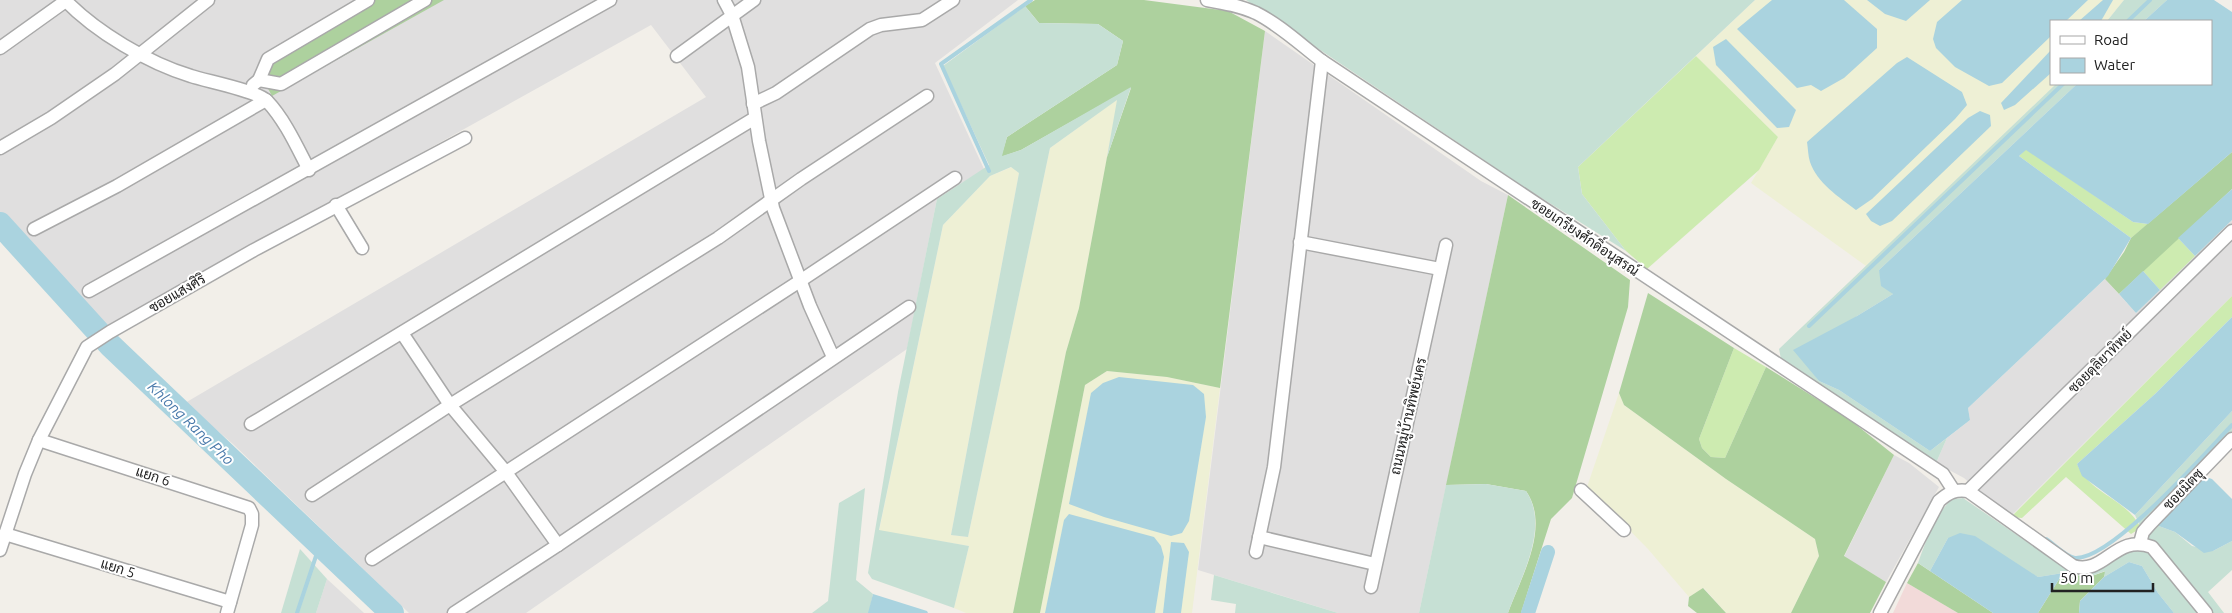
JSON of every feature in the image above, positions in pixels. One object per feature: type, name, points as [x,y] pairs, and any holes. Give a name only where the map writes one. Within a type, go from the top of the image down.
[{"type":"street","points":[[0,48],[66,0],[92,25],[140,55],[191,76],[246,92],[266,100],[290,134],[309,170]]},
{"type":"street","points":[[0,148],[86,95],[140,55],[208,0]]},
{"type":"street","points":[[246,92],[258,80],[268,59],[368,0]]},
{"type":"street","points":[[258,80],[280,84],[424,0]]},
{"type":"street","points":[[89,291],[309,170],[610,0]]},
{"type":"street","points":[[724,0],[732,15],[748,67],[755,118],[772,202],[800,281],[833,357]]},
{"type":"street","points":[[677,56],[754,0]]},
{"type":"street","points":[[753,104],[776,93],[870,29],[881,25],[922,20],[953,0]]},
{"type":"street","name":"ซอยเกรียงศักดิ์อนุสรณ์","points":[[1208,0],[1232,4],[1256,13],[1276,26],[1322,61],[1943,474],[1954,491]]},
{"type":"street","points":[[1256,552],[1274,467],[1322,61]]},
{"type":"street","points":[[312,495],[450,405],[718,238],[772,202],[802,179],[927,96]]},
{"type":"street","points":[[34,229],[117,186],[266,100]]},
{"type":"street","points":[[251,424],[755,118]]},
{"type":"street","name":"ซอยแสงศิริ","points":[[0,550],[25,474],[39,440],[87,347],[110,332],[336,205],[465,138]]},
{"type":"street","points":[[372,559],[955,178]]},
{"type":"street","points":[[336,205],[362,248]]},
{"type":"street","name":"ซอยดุลิยาทิพย์","points":[[1968,491],[2232,231]]},
{"type":"street","points":[[1300,242],[1440,269]]},
{"type":"street","name":"ถนนหมู่บ้านทิพย์นคร","points":[[1371,587],[1446,245]]},
{"type":"street","points":[[454,613],[558,545],[833,357],[909,308]]},
{"type":"street","points":[[402,332],[450,405],[505,471],[558,545]]},
{"type":"street","name":"ซอยมิตซุ","points":[[2140,543],[2143,532],[2150,524],[2232,439]]},
{"type":"street","name":"แยก 6","points":[[39,440],[242,504],[249,508],[252,514],[252,525],[229,608]]},
{"type":"street","points":[[1581,490],[1624,530]]},
{"type":"street","points":[[1880,613],[1939,501],[1954,491],[1968,491],[2073,566],[2083,569],[2128,545],[2140,543],[2152,547],[2206,613]]},
{"type":"street","name":"แยก 5","points":[[5,534],[229,608]]},
{"type":"street","points":[[1259,537],[1375,564]]},
{"type":"shaded area","points":[[0,0],[1018,0],[935,63],[984,169],[937,199],[907,349],[526,613],[409,613],[233,444],[185,403],[706,97],[651,25],[105,329],[0,215]]},
{"type":"shaded area","points":[[1265,31],[1481,181],[1508,195],[1419,613],[1338,613],[1198,570]]},
{"type":"shaded area","points":[[2232,220],[2232,296],[2007,520],[1988,499],[1964,478],[1936,463],[1947,438],[1970,420],[1968,408],[2105,279],[2136,313]]},
{"type":"shaded area","points":[[1894,455],[1909,463],[1939,487],[1886,582],[1844,557]]},
{"type":"shaded area","points":[[327,579],[364,613],[316,613]]},
{"type":"shaded area","points":[[1907,583],[1958,613],[1893,613]]},
{"type":"green space","points":[[375,0],[444,0],[272,96],[257,68]]},
{"type":"green space","points":[[1035,0],[1144,0],[1228,11],[1265,31],[1220,388],[1167,377],[1107,371],[1085,385],[1040,613],[1013,613],[1066,352],[1079,308],[1107,157],[1131,88],[1021,150],[1001,157],[1007,137],[1117,65],[1123,41],[1098,24],[1039,23],[1025,6]]},
{"type":"green space","points":[[1246,0],[1755,0],[1578,167],[1582,194],[1626,251],[1524,187]]},
{"type":"green space","points":[[1755,0],[2124,0],[2108,20],[2050,20],[2050,85],[2055,85],[1866,266],[1751,183],[1778,137],[1696,56]]},
{"type":"green space","points":[[2124,0],[2167,0],[2145,20],[2108,20]]},
{"type":"green space","points":[[1025,6],[1039,23],[1098,24],[1123,41],[1117,65],[1007,137],[1002,156],[1021,150],[1131,87],[1107,157],[1117,100],[1050,148],[968,537],[951,535],[1019,173],[1011,167],[990,176],[943,225],[879,530],[969,546],[954,608],[872,579],[868,573],[898,392],[937,199],[989,165],[943,66]]},
{"type":"green space","points":[[1696,56],[1778,137],[1759,170],[1647,269],[1626,251],[1582,194],[1578,167]]},
{"type":"green space","points":[[2055,85],[2076,85],[1879,270],[1893,294],[1857,316],[1804,360],[1819,381],[1839,390],[1930,451],[1947,438],[1936,463],[1781,359],[1779,349]]},
{"type":"green space","points":[[1118,99],[1079,308],[1066,352],[1013,613],[966,613],[954,608],[969,546],[879,531],[943,225],[990,176],[1012,167],[1019,173],[951,535],[968,537],[1050,148]]},
{"type":"green space","points":[[2026,149],[2133,222],[2148,224],[2131,238],[2019,156]]},
{"type":"green space","points":[[2232,152],[2232,189],[2119,294],[2105,279],[2124,252],[2131,238]]},
{"type":"green space","points":[[1508,195],[1630,280],[1628,307],[1572,498],[1551,519],[1521,613],[1508,613],[1526,568],[1535,536],[1536,520],[1533,505],[1526,491],[1486,484],[1446,485]]},
{"type":"green space","points":[[2178,238],[2195,256],[2160,290],[2143,271]]},
{"type":"green space","points":[[1648,293],[1734,348],[1699,439],[1702,448],[1711,457],[1725,458],[1766,367],[1849,419],[1894,455],[1844,556],[1886,582],[1870,613],[1791,613],[1819,556],[1815,539],[1726,479],[1624,405],[1619,393]]},
{"type":"green space","points":[[2232,296],[2232,317],[2155,394],[2077,464],[2090,482],[2118,502],[2141,528],[2131,534],[2066,477],[2022,518],[2011,517]]},
{"type":"green space","points":[[1734,348],[1766,367],[1725,458],[1711,457],[1702,448],[1699,439]]},
{"type":"green space","points":[[1107,371],[1167,377],[1220,388],[1192,613],[1040,613],[1085,385]]},
{"type":"green space","points":[[1619,393],[1624,405],[1726,479],[1815,539],[1819,556],[1791,613],[1726,613],[1704,588],[1689,597],[1648,549],[1587,487]]},
{"type":"green space","points":[[2232,411],[2232,435],[2141,528],[2135,515]]},
{"type":"green space","points":[[1486,484],[1526,491],[1533,505],[1535,520],[1531,552],[1508,613],[1419,613],[1446,485]]},
{"type":"green space","points":[[865,488],[856,580],[873,594],[869,613],[812,613],[828,601],[839,503]]},
{"type":"green space","points":[[1963,498],[2065,568],[2081,572],[2123,552],[2143,550],[2158,560],[2199,613],[2174,613],[2158,593],[2142,566],[2129,562],[2104,577],[2105,571],[2089,577],[2063,573],[2038,577],[2019,567],[1948,538],[1930,571],[1918,563],[1931,529],[1946,505],[1953,499]]},
{"type":"green space","points":[[2156,525],[2175,532],[2192,546],[2213,551],[2232,541],[2232,570],[2208,592],[2224,613],[2213,613],[2166,554],[2149,539],[2146,535]]},
{"type":"green space","points":[[300,549],[327,579],[316,613],[281,613]]},
{"type":"green space","points":[[1918,563],[1993,613],[1958,613],[1907,583]]},
{"type":"green space","points":[[2106,571],[2104,577],[2080,601],[2079,613],[2038,613],[2063,573],[2089,577]]},
{"type":"green space","points":[[1214,575],[1338,613],[1235,613],[1236,604],[1211,600]]},
{"type":"green space","points":[[1703,588],[1726,613],[1697,613],[1688,606],[1689,597]]},
{"type":"water","points":[[1772,0],[1844,0],[1877,29],[1877,48],[1844,78],[1821,91],[1811,85],[1797,88],[1737,29]]},
{"type":"water","points":[[1867,0],[1930,0],[1906,21],[1885,14]]},
{"type":"water","points":[[1962,0],[2088,0],[2067,20],[2050,20],[2050,37],[2002,83],[1989,86],[1955,67],[1936,48],[1933,39],[1937,22]]},
{"type":"water","points":[[2103,0],[2113,0],[2102,20],[2080,20]]},
{"type":"water","points":[[2167,0],[2214,0],[2232,12],[2232,152],[2148,224],[2133,222],[2026,150],[2019,156],[2131,238],[2108,276],[1968,408],[1970,420],[1930,451],[1839,390],[1819,381],[1793,350],[1857,316],[1893,294],[1881,286],[1879,270],[2076,85],[2212,85],[2212,20],[2145,20]]},
{"type":"water","points":[[1726,39],[1796,110],[1789,127],[1777,128],[1716,65],[1713,47]]},
{"type":"water","points":[[2050,51],[2050,74],[2015,105],[2004,110],[2001,103]]},
{"type":"water","points":[[1907,57],[1962,92],[1967,105],[1955,119],[1872,199],[1856,210],[1829,189],[1818,177],[1810,162],[1807,142],[1897,63]]},
{"type":"water","points":[[1980,111],[1990,115],[1991,126],[1892,221],[1880,226],[1871,221],[1866,214],[1968,118]]},
{"type":"water","points":[[2232,189],[2232,220],[2195,256],[2178,238]]},
{"type":"water","points":[[2143,271],[2160,290],[2136,313],[2119,294]]},
{"type":"water","points":[[2232,317],[2232,411],[2135,515],[2082,476],[2077,464],[2155,394]]},
{"type":"water","points":[[1119,377],[1193,385],[1204,394],[1206,417],[1189,521],[1182,533],[1171,536],[1104,517],[1069,504],[1091,393],[1103,383]]},
{"type":"water","points":[[2203,476],[2212,479],[2232,499],[2232,541],[2213,551],[2204,553],[2175,532],[2156,525]]},
{"type":"water","points":[[1069,514],[1154,537],[1161,546],[1164,557],[1155,613],[1045,613],[1064,520]]},
{"type":"water","points":[[1960,533],[1975,536],[2038,577],[2063,573],[2038,613],[1993,613],[1930,571],[1948,538]]},
{"type":"water","points":[[1171,542],[1184,543],[1189,552],[1181,613],[1163,613]]},
{"type":"water","points":[[2129,562],[2142,566],[2158,593],[2174,613],[2079,613],[2080,601],[2104,577]]},
{"type":"water","points":[[873,594],[927,611],[928,613],[868,613]]},
{"type":"waterway","points":[[989,171],[941,64],[1031,0]]},
{"type":"waterway","points":[[2129,20],[2150,0]]},
{"type":"waterway","points":[[1809,326],[2062,85]]},
{"type":"waterway","name":"Khlong Rang Pho","points":[[0,224],[110,345],[392,613]]},
{"type":"waterway","points":[[2046,539],[2064,553],[2075,558],[2091,554],[2111,542],[2157,503],[2232,425]]},
{"type":"waterway","points":[[297,613],[320,544]]},
{"type":"waterway","points":[[1528,613],[1548,552]]}]
